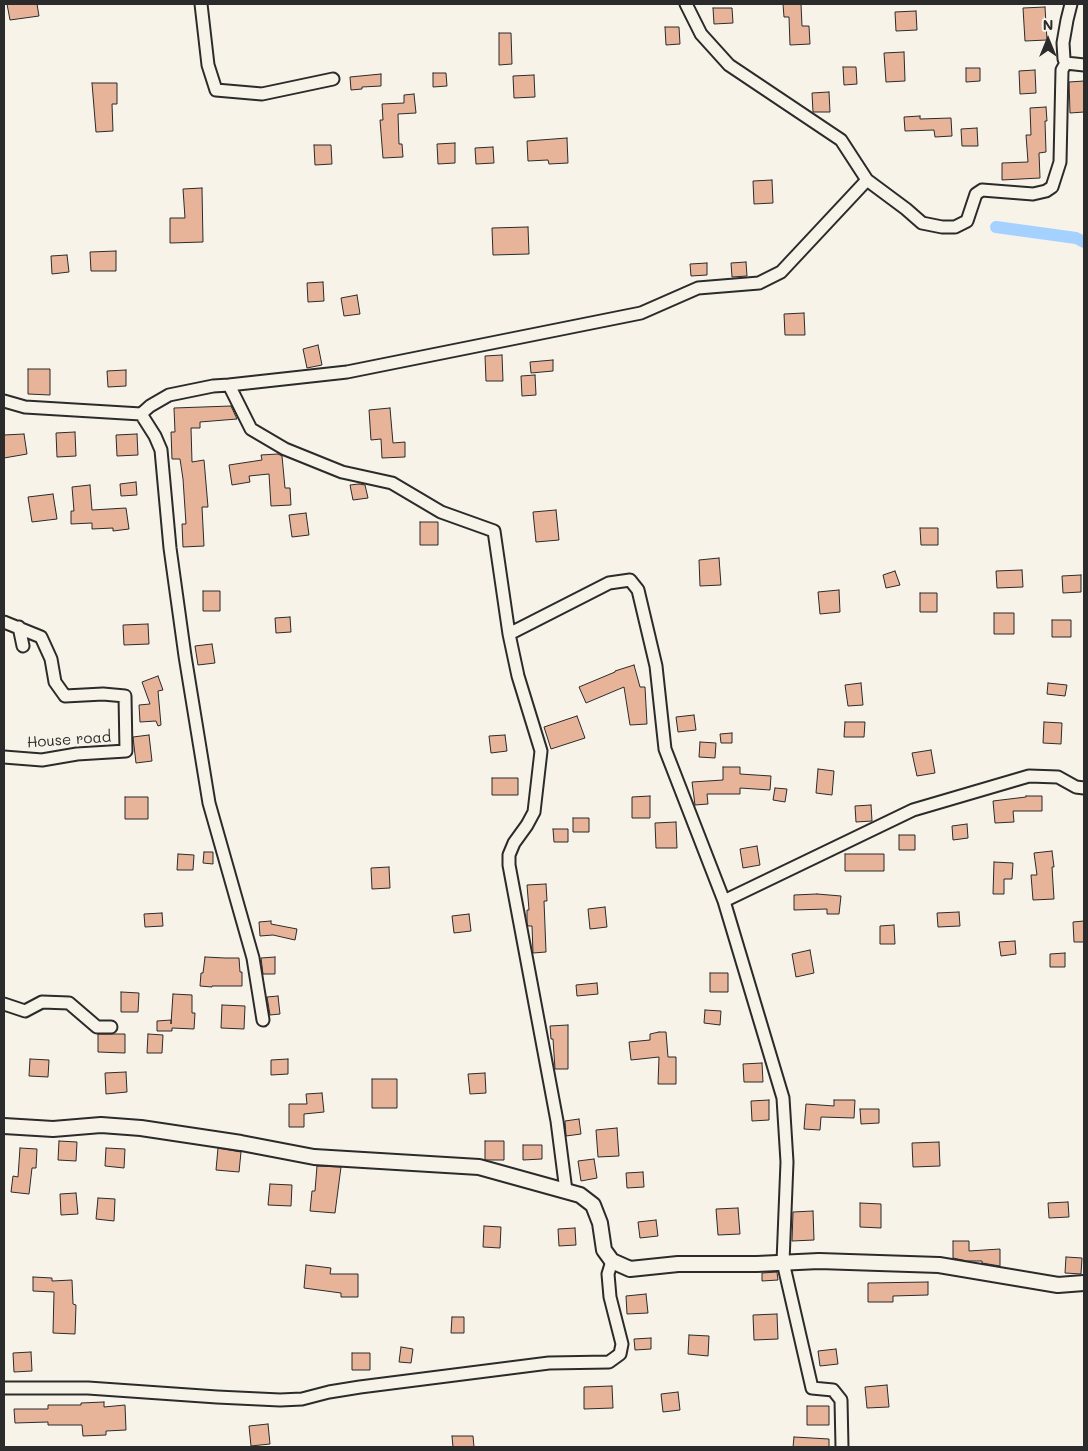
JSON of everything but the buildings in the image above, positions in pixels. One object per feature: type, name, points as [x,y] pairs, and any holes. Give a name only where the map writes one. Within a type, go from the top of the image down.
[{"type":"street","points":[[201,4],[208,65],[216,90],[262,94],[333,79]]},
{"type":"street","points":[[686,4],[702,34],[728,65],[841,140],[867,180],[922,223],[942,227],[955,227],[967,221],[976,194],[982,190],[1033,194],[1046,191],[1052,187],[1060,162],[1062,70],[1066,63],[1063,54],[1071,4]]},
{"type":"street","points":[[1066,63],[1084,65]]},
{"type":"street","points":[[4,401],[26,407],[141,414],[150,406],[169,395],[213,386],[347,372],[641,313],[698,288],[759,283],[781,272],[867,180]]},
{"type":"street","points":[[229,385],[251,428],[285,449],[342,472],[392,483],[441,512],[494,531],[509,634],[518,676],[541,751],[534,812],[514,843],[509,855],[509,865],[557,1121],[566,1190]]},
{"type":"street","points":[[141,414],[161,450],[170,548],[185,656],[209,803],[253,958],[263,1020]]},
{"type":"street","points":[[509,634],[608,583],[630,580],[638,590],[656,666],[665,748],[724,901],[782,1098],[787,1162],[783,1262],[812,1388],[833,1390],[841,1400],[842,1447]]},
{"type":"street","name":"House road","points":[[4,622],[41,637],[51,659],[55,682],[65,696],[103,694],[125,696],[126,751],[77,754],[42,760],[4,757]]},
{"type":"street","points":[[19,627],[23,646]]},
{"type":"street","points":[[724,901],[914,810],[1029,776],[1058,777],[1076,787],[1084,788]]},
{"type":"street","points":[[4,1004],[25,1011],[42,1002],[69,1003],[98,1027],[111,1027]]},
{"type":"street","points":[[4,1126],[52,1129],[101,1125],[142,1128],[241,1143],[314,1157],[479,1167],[580,1195],[593,1205],[600,1223],[604,1250],[612,1261],[630,1269],[678,1264],[757,1264],[819,1261],[939,1265],[1058,1285],[1084,1282]]},
{"type":"street","points":[[4,1388],[88,1388],[280,1400],[302,1399],[360,1387],[549,1364],[609,1362],[620,1354],[622,1344],[610,1297],[608,1274],[612,1261]]},
{"type":"waterway","points":[[996,227],[1076,238],[1084,242]]}]
